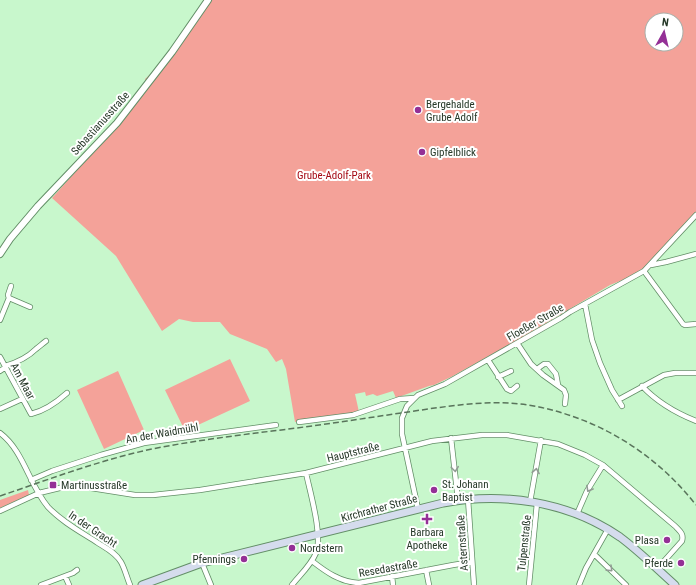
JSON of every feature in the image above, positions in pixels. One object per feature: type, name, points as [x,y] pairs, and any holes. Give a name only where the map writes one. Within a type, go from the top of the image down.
[{"type":"main road","name":"Kirchrather Straße","points":[[142,585],[202,563],[418,509],[458,500],[505,498],[534,502],[577,514],[608,529],[634,549],[674,585]]},
{"type":"street","name":"Sebastianusstraße","points":[[0,254],[10,239],[38,206],[116,123],[172,52],[208,0]]},
{"type":"street","name":"Floeßer Straße","points":[[414,398],[423,392],[445,384],[644,271],[652,265],[696,215]]},
{"type":"street","points":[[652,265],[696,254]]},
{"type":"street","points":[[644,271],[683,324],[689,326],[696,324]]},
{"type":"street","points":[[0,320],[9,298],[8,295],[11,286]]},
{"type":"street","points":[[9,298],[30,307]]},
{"type":"street","points":[[585,304],[593,345],[607,380],[622,406]]},
{"type":"street","points":[[0,371],[36,349],[46,341]]},
{"type":"street","points":[[517,344],[527,359],[566,393],[566,404]]},
{"type":"street","name":"Am Maar","points":[[0,357],[31,414],[49,406],[67,393]]},
{"type":"street","points":[[488,360],[498,377],[509,391],[517,386]]},
{"type":"street","points":[[537,369],[544,364],[548,364],[556,374],[558,385]]},
{"type":"street","points":[[498,377],[510,371]]},
{"type":"street","points":[[618,400],[642,386],[664,376],[674,373],[696,373]]},
{"type":"street","points":[[642,386],[648,393],[667,407],[696,421]]},
{"type":"street","points":[[299,422],[353,415],[400,399],[414,398]]},
{"type":"street","points":[[414,398],[407,406],[402,418],[402,434],[418,509]]},
{"type":"street","points":[[0,409],[22,399]]},
{"type":"street","name":"An der Waidmühl","points":[[31,480],[52,471],[144,443],[276,425]]},
{"type":"street","points":[[0,433],[18,453],[39,493]]},
{"type":"street","name":"Hauptstraße","points":[[0,511],[39,493],[72,485],[135,494],[154,495],[306,473],[432,441],[482,435],[507,435],[558,444],[585,455],[604,465],[682,533],[682,542],[657,569]]},
{"type":"street","points":[[451,438],[458,500]]},
{"type":"street","name":"Tulpenstraße","points":[[529,585],[534,502],[541,440]]},
{"type":"street","points":[[577,514],[587,491],[604,465]]},
{"type":"street","points":[[292,585],[312,561],[318,548],[318,535],[306,473]]},
{"type":"street","name":"In der Gracht","points":[[39,493],[48,507],[64,521],[113,553],[121,562],[130,585]]},
{"type":"street","name":"Asternstraße","points":[[468,499],[474,585]]},
{"type":"street","points":[[579,585],[608,529]]},
{"type":"street","points":[[594,554],[626,585]]},
{"type":"street","name":"Resedastraße","points":[[312,561],[326,572],[350,583],[366,582],[472,562]]},
{"type":"street","points":[[202,563],[210,585]]},
{"type":"street","points":[[41,585],[73,573],[77,570]]},
{"type":"street","points":[[426,570],[429,585]]},
{"type":"street","points":[[65,576],[69,585]]},
{"type":"street","points":[[392,576],[393,585]]},
{"type":"green space","name":"Grube-Adolf-Park","points":[[210,0],[696,0],[696,213],[647,266],[625,279],[610,285],[514,342],[451,377],[434,385],[396,398],[393,391],[377,396],[373,394],[366,396],[365,392],[355,394],[359,412],[295,422],[286,369],[282,359],[276,362],[267,349],[230,334],[220,322],[193,322],[179,319],[162,331],[116,256],[52,198],[105,139],[148,85],[145,79],[167,59]]},
{"type":"green space","points":[[230,359],[250,401],[185,431],[165,390]]},
{"type":"green space","points":[[118,371],[144,430],[104,449],[77,390]]},
{"type":"green space","points":[[28,490],[29,495],[0,508],[0,500]]},
{"type":"railway","points":[[0,496],[94,464],[152,449],[442,407],[483,403],[511,403],[539,407],[562,413],[605,430],[645,455],[663,470],[696,505]]},
{"type":"place","name":"Bergehalde Grube Adolf","points":[[418,110]]},
{"type":"place","name":"Gipfelblick","points":[[422,152]]},
{"type":"place","name":"Martinusstraße","points":[[53,485]]},
{"type":"place","name":"St. Johann Baptist","points":[[434,490]]},
{"type":"place","name":"Barbara Apotheke","points":[[427,519]]},
{"type":"place","name":"Plasa","points":[[667,540]]},
{"type":"place","name":"Nordstern","points":[[292,548]]},
{"type":"place","name":"Pfennings","points":[[244,559]]},
{"type":"place","name":"Pferde","points":[[681,563]]}]
